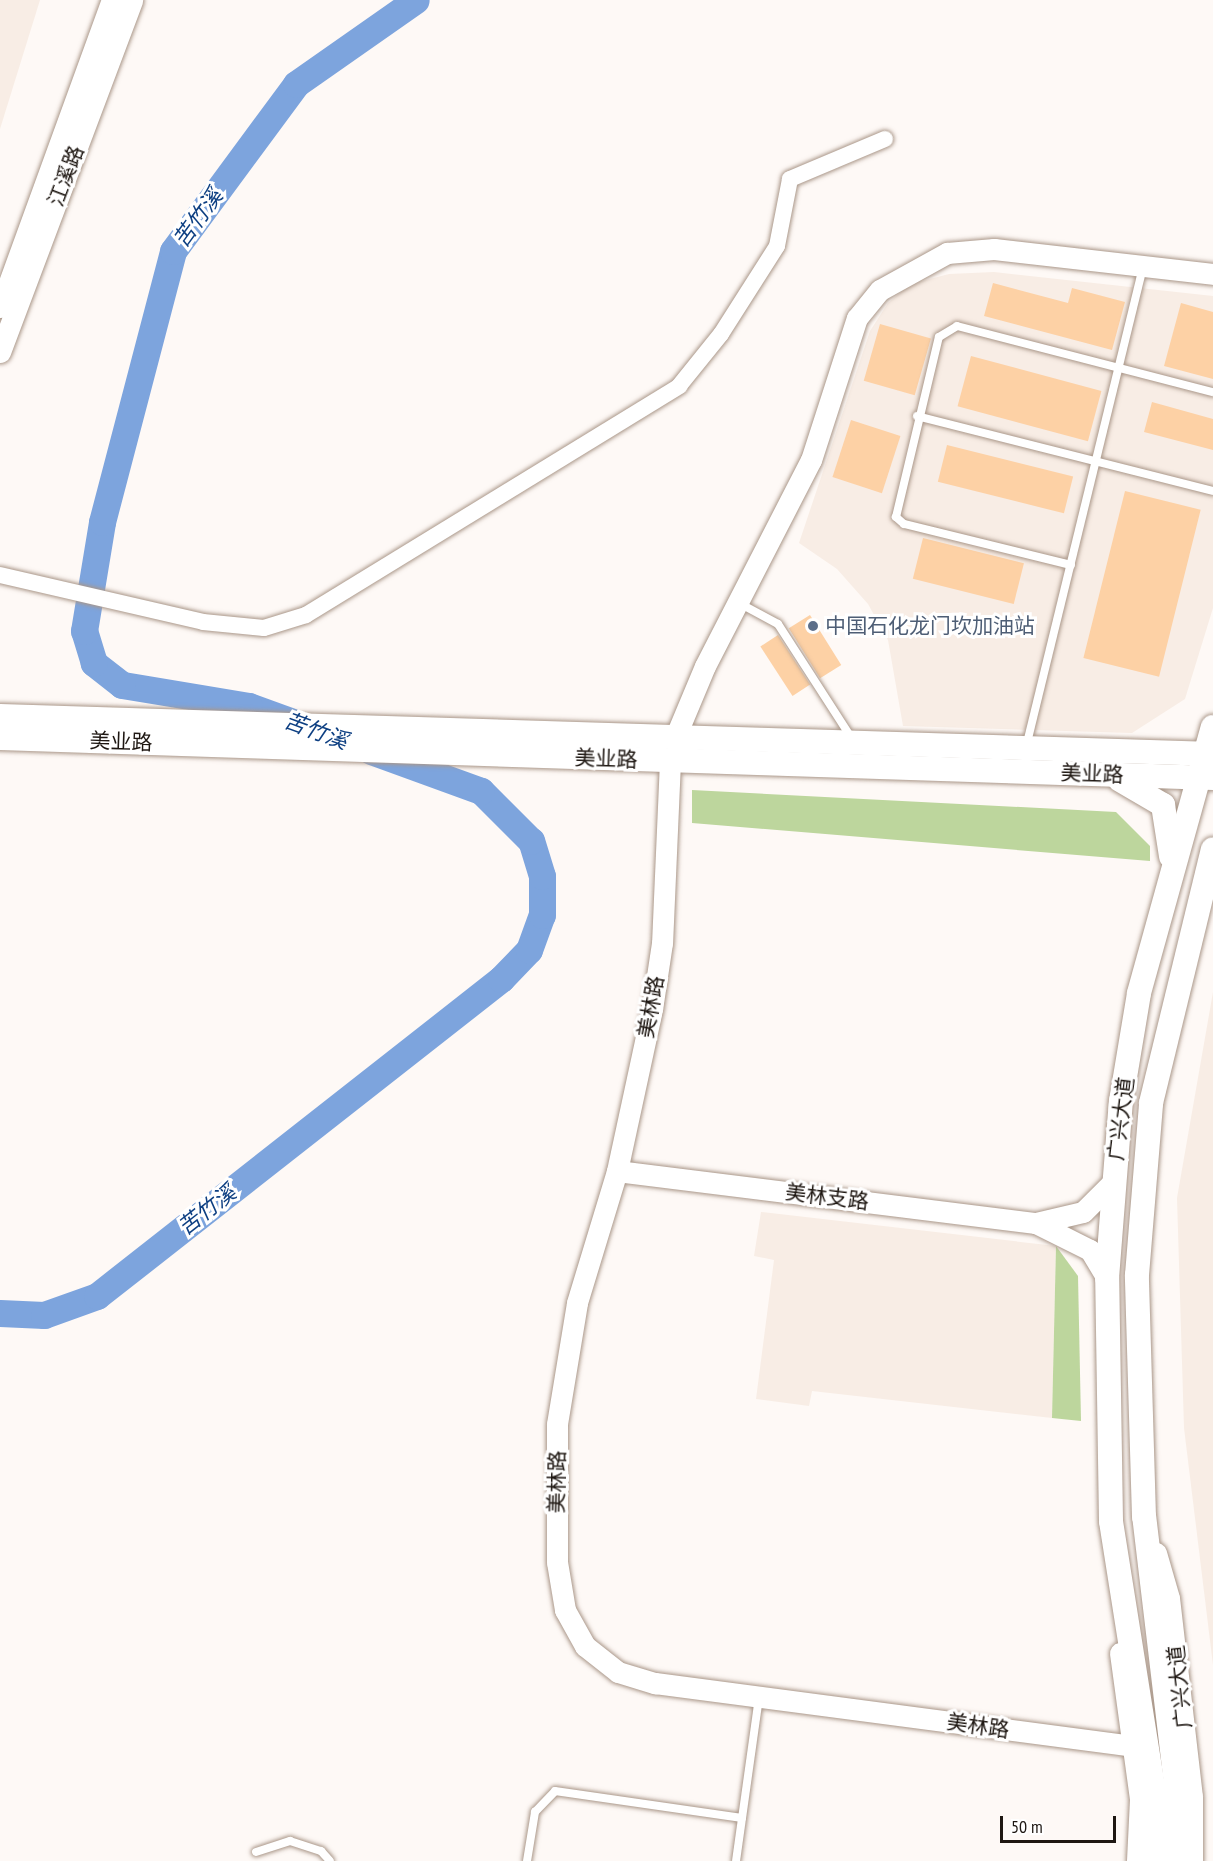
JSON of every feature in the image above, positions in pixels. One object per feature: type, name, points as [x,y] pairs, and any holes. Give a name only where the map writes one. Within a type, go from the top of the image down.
[{"type":"main road","name":"美业路","points":[[0,716],[551,747]]},
{"type":"main road","name":"广兴大道","points":[[1153,1861],[1155,1793],[1129,1615],[1111,1521],[1107,1278],[1114,1181],[1139,993],[1170,883],[1206,778],[1213,727]]},
{"type":"main road","name":"美业路","points":[[0,738],[672,751],[1206,778]]},
{"type":"main road","name":"美业路","points":[[672,751],[855,744],[1209,754]]},
{"type":"main road","points":[[1085,773],[1141,787],[1163,805],[1170,830],[1170,883],[1189,877],[1200,899]]},
{"type":"main road","name":"广兴大道","points":[[1174,1861],[1177,1792],[1153,1615],[1136,1387],[1141,1184],[1151,1103],[1213,849]]},
{"type":"street","name":"江溪路","points":[[0,307],[112,0]]},
{"type":"street","name":"江溪路","points":[[0,352],[132,0]]},
{"type":"street","points":[[0,575],[146,610],[264,628],[306,615],[680,386],[721,334],[777,246],[789,179],[885,139]]},
{"type":"street","points":[[672,751],[739,603],[811,460],[857,318],[880,290],[947,253],[982,250],[1213,274]]},
{"type":"street","name":"美林路","points":[[672,751],[662,944],[617,1171],[577,1303],[557,1424],[557,1562],[565,1610],[585,1646],[618,1672],[656,1683],[1133,1746]]},
{"type":"street","name":"美林支路","points":[[617,1171],[1036,1223]]},
{"type":"street","points":[[1036,1223],[1083,1212],[1114,1181]]},
{"type":"street","points":[[1036,1223],[1090,1250],[1107,1278]]},
{"type":"street","name":"广兴大道","points":[[1144,1517],[1169,1598],[1192,1796],[1192,1861]]},
{"type":"street","name":"广兴大道","points":[[1111,1521],[1114,1605],[1140,1799],[1137,1861]]},
{"type":"lane","points":[[1026,748],[1143,266]]},
{"type":"lane","points":[[1071,565],[904,524],[896,517],[917,416],[939,337],[957,326],[1213,392]]},
{"type":"lane","points":[[917,416],[1213,491]]},
{"type":"lane","points":[[739,603],[778,624],[855,744]]},
{"type":"lane","points":[[736,1861],[759,1696]]},
{"type":"lane","points":[[527,1861],[535,1812],[555,1791],[742,1818]]},
{"type":"lane","points":[[256,1852],[290,1841],[321,1851],[330,1861]]},
{"type":"shaded area","points":[[0,0],[40,0],[0,129]]},
{"type":"shaded area","points":[[994,272],[1213,296],[1213,608],[1185,699],[1132,733],[903,726],[888,640],[868,604],[837,569],[799,543],[870,331],[888,303],[911,284],[949,274]]},
{"type":"shaded area","points":[[1213,992],[1213,1665],[1184,1428],[1177,1198]]},
{"type":"shaded area","points":[[761,1212],[1056,1246],[1052,1418],[812,1391],[809,1406],[756,1399],[774,1260],[754,1256]]},
{"type":"green space","points":[[692,790],[1116,812],[1150,846],[1150,861],[692,823]]},
{"type":"green space","points":[[1056,1246],[1078,1276],[1081,1421],[1052,1418]]},
{"type":"building","points":[[993,283],[1068,303],[1072,288],[1125,302],[1112,350],[984,316]]},
{"type":"building","points":[[1181,303],[1213,312],[1213,379],[1164,366]]},
{"type":"building","points":[[880,324],[931,339],[915,395],[864,381]]},
{"type":"building","points":[[971,356],[1101,391],[1088,441],[958,406]]},
{"type":"building","points":[[1152,402],[1213,419],[1213,450],[1144,432]]},
{"type":"building","points":[[851,420],[900,436],[882,493],[832,477]]},
{"type":"building","points":[[947,445],[1073,476],[1064,513],[938,482]]},
{"type":"building","points":[[1125,491],[1201,510],[1159,677],[1083,658]]},
{"type":"building","points":[[923,538],[1024,563],[1014,604],[913,579]]},
{"type":"building","points":[[810,615],[841,665],[820,678],[789,628]]},
{"type":"building","points":[[778,635],[810,684],[793,696],[760,646]]},
{"type":"waterway","name":"苦竹溪","points":[[301,725],[249,706],[122,685],[94,663],[84,631],[102,522],[173,251],[296,84],[416,0]]},
{"type":"waterway","name":"苦竹溪","points":[[0,1313],[44,1315],[97,1296],[501,979],[529,950],[542,915],[542,876],[531,841],[481,791],[371,751]]},
{"type":"place","name":"中国石化龙门坎加油站","points":[[813,626]]}]
